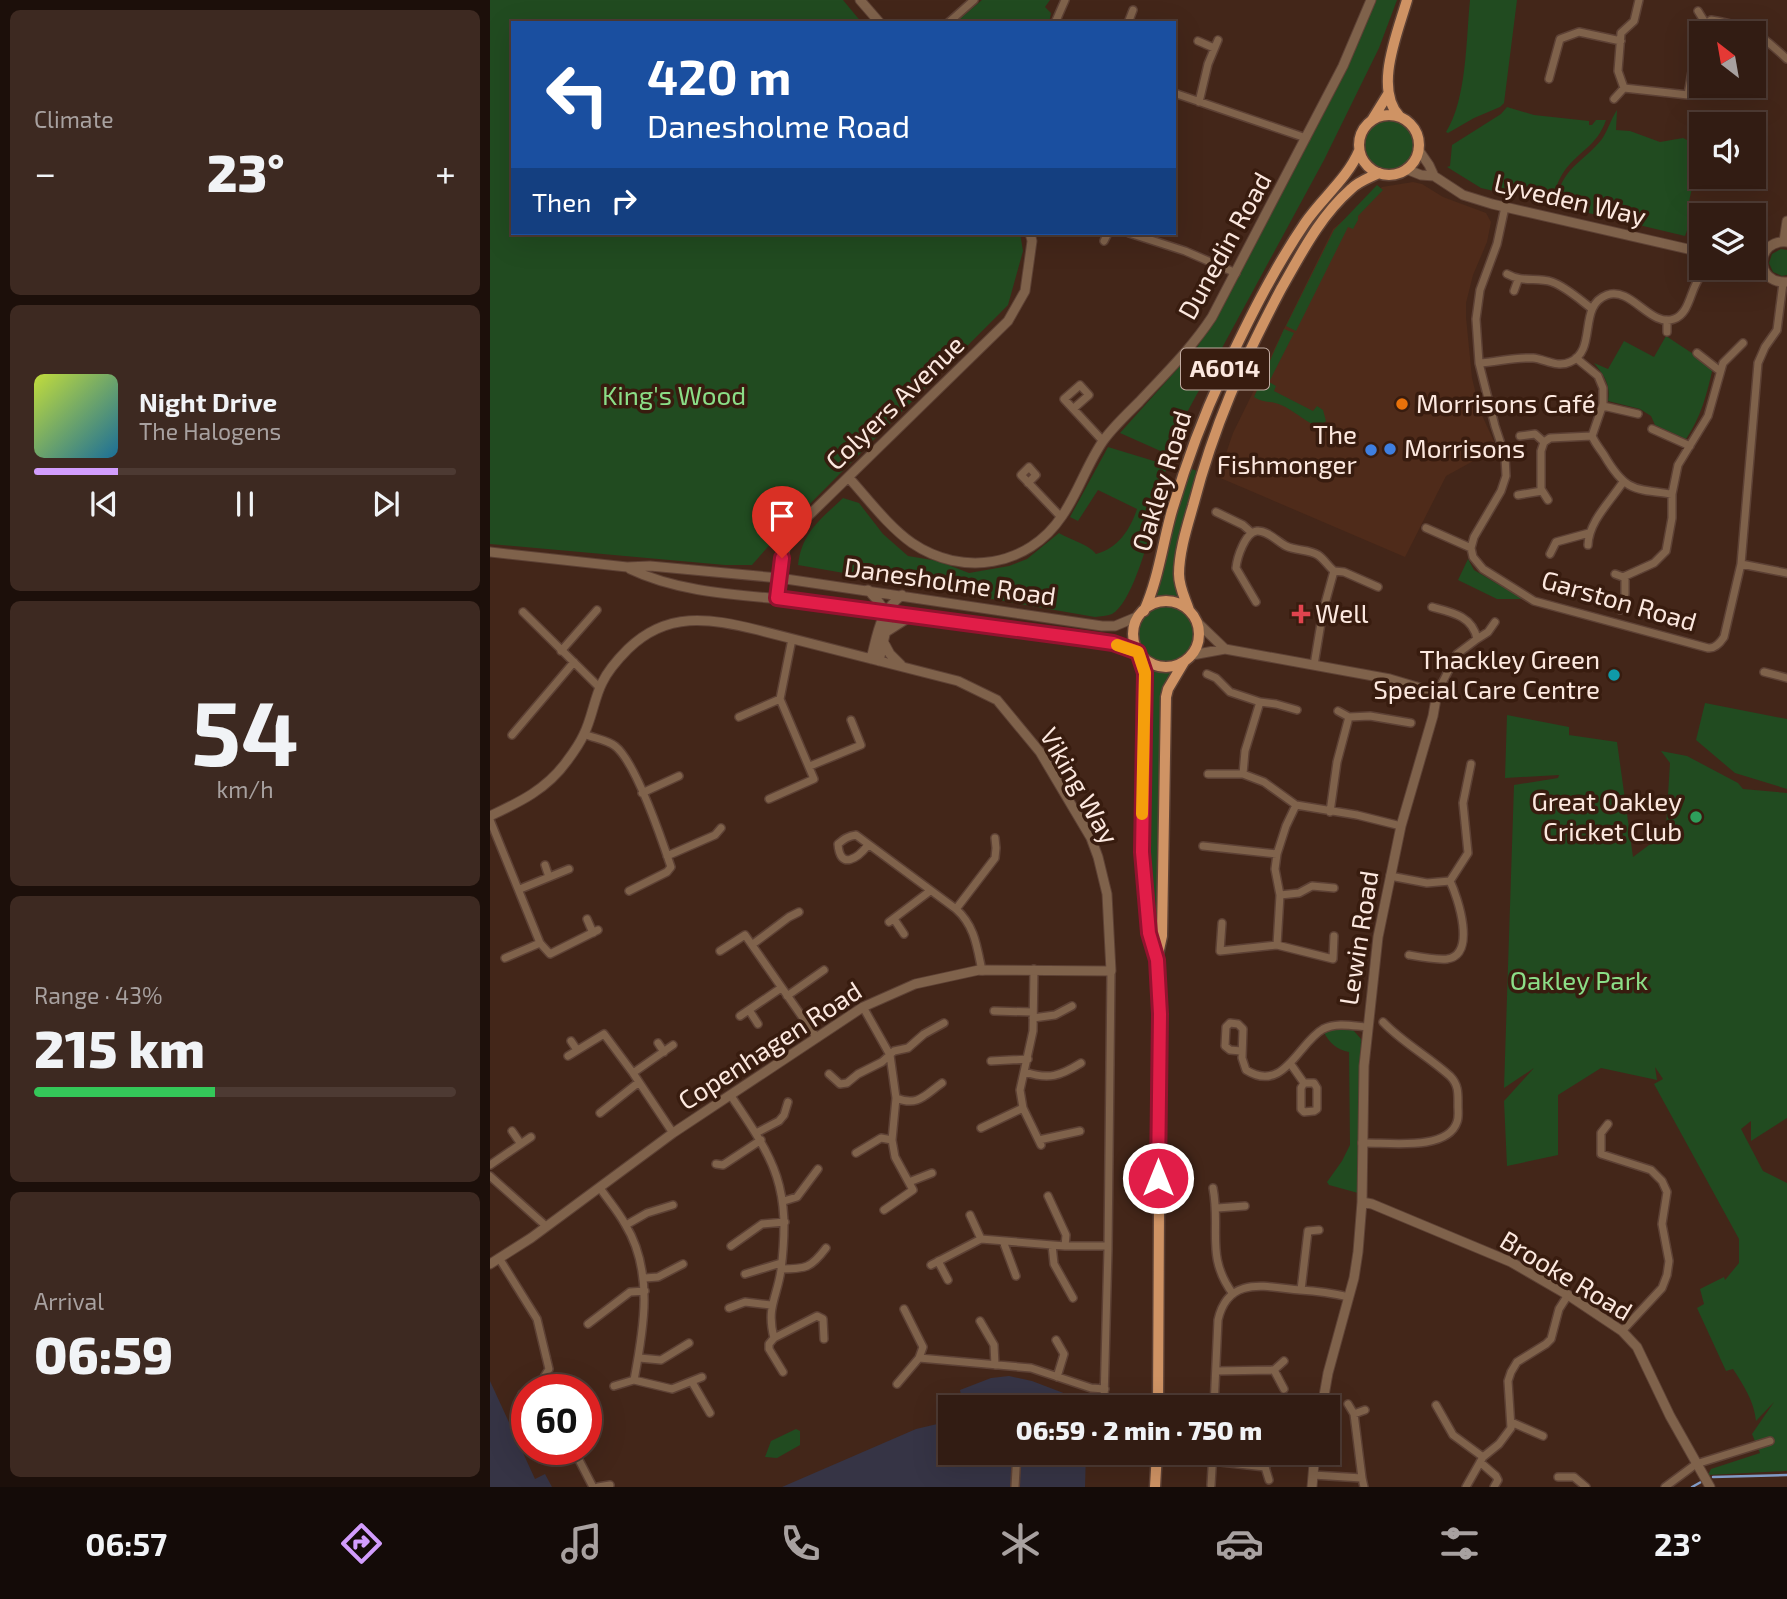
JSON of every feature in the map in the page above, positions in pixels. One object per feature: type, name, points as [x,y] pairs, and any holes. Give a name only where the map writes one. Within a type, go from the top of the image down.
[{"type":"main road","points":[[1388,94],[1361,134],[1359,151],[1363,161],[1379,173],[1398,174],[1416,157],[1418,149],[1415,130],[1395,113],[1388,94],[1392,50],[1407,0]]},
{"type":"main road","points":[[1372,120],[1391,115],[1401,118]]},
{"type":"main road","name":"Oakley Road","points":[[1141,613],[1154,590],[1171,514],[1186,464],[1224,372],[1292,243],[1324,198],[1351,169],[1359,151]]},
{"type":"main road","name":"Oakley Road","points":[[1189,610],[1180,584],[1183,547],[1204,464],[1226,399],[1265,320],[1316,230],[1352,187],[1379,173]]},
{"type":"main road","points":[[1157,960],[1162,936],[1166,697],[1168,689],[1199,639],[1197,622],[1189,610],[1171,602],[1161,602],[1141,613],[1133,634],[1140,654],[1145,685],[1142,852],[1149,933],[1157,960],[1160,1014],[1158,1395]]},
{"type":"main road","points":[[1140,654],[1157,666],[1175,666],[1188,659]]},
{"type":"main road","points":[[1155,1487],[1156,1465]]},
{"type":"street","points":[[860,0],[878,21]]},
{"type":"street","points":[[950,21],[974,0]]},
{"type":"street","points":[[1056,21],[1065,0]]},
{"type":"street","name":"Dunedin Road","points":[[849,478],[909,541],[925,551],[958,563],[975,564],[1012,558],[1041,540],[1062,517],[1103,441],[1193,345],[1212,317],[1237,274],[1343,66],[1371,0]]},
{"type":"street","points":[[1624,88],[1618,71],[1621,33],[1634,22],[1639,0]]},
{"type":"street","points":[[1129,21],[1133,10]]},
{"type":"street","points":[[1698,11],[1704,21]]},
{"type":"street","points":[[1549,79],[1560,39],[1580,32],[1621,41]]},
{"type":"street","points":[[1199,102],[1208,64],[1218,40]]},
{"type":"street","points":[[1766,40],[1787,58]]},
{"type":"street","points":[[1198,41],[1214,48]]},
{"type":"street","points":[[1624,88],[1688,95],[1689,89]]},
{"type":"street","points":[[1614,99],[1624,88]]},
{"type":"street","points":[[1176,94],[1306,138]]},
{"type":"street","name":"Lyveden Way","points":[[1418,149],[1434,176]]},
{"type":"street","name":"Lyveden Way","points":[[1406,169],[1434,176],[1463,194],[1505,207],[1689,249]]},
{"type":"street","points":[[1426,527],[1471,548],[1506,476],[1505,456],[1494,426],[1479,363],[1477,305],[1497,244],[1505,207]]},
{"type":"street","points":[[1766,250],[1772,245],[1785,242],[1787,221]]},
{"type":"street","name":"Colyers Avenue","points":[[777,598],[786,543],[796,528],[1008,321],[1025,292],[1030,235]]},
{"type":"street","points":[[1135,235],[1185,251],[1237,274]]},
{"type":"street","points":[[1766,273],[1774,281],[1785,282]]},
{"type":"street","points":[[1507,274],[1518,280],[1550,281],[1568,290],[1591,308]]},
{"type":"street","points":[[1514,291],[1518,280]]},
{"type":"street","points":[[1479,363],[1534,358],[1556,364],[1570,362],[1584,345],[1591,308],[1600,298],[1617,292],[1646,310],[1667,320],[1673,319],[1685,310],[1697,280]]},
{"type":"street","name":"Garston Road","points":[[1471,548],[1478,565],[1534,601],[1712,649],[1721,643],[1727,632],[1741,564],[1758,363],[1777,330],[1785,282]]},
{"type":"street","points":[[1667,320],[1667,332]]},
{"type":"street","points":[[1615,574],[1625,577],[1654,563],[1666,551],[1678,465],[1708,416],[1723,363],[1743,343]]},
{"type":"street","points":[[1736,350],[1742,357]]},
{"type":"street","points":[[1697,353],[1720,371]]},
{"type":"street","points":[[1576,358],[1601,382],[1604,396],[1592,436]]},
{"type":"street","points":[[1603,406],[1638,414]]},
{"type":"street","points":[[1073,409],[1103,441]]},
{"type":"street","points":[[1652,429],[1690,446]]},
{"type":"street","points":[[1520,436],[1535,434],[1544,442]]},
{"type":"street","points":[[1548,500],[1542,491],[1541,451],[1544,442],[1550,438],[1592,436]]},
{"type":"street","points":[[1592,436],[1613,471],[1623,482],[1641,490],[1672,494]]},
{"type":"street","points":[[1028,482],[1062,517]]},
{"type":"street","points":[[1588,545],[1589,533],[1595,521],[1623,482]]},
{"type":"street","points":[[1518,495],[1542,491]]},
{"type":"street","points":[[1216,512],[1243,525],[1252,533]]},
{"type":"street","points":[[1256,602],[1236,568],[1245,541],[1258,531],[1286,546],[1317,554],[1334,571],[1344,572],[1378,587]]},
{"type":"street","points":[[1550,554],[1556,542],[1589,533]]},
{"type":"street","name":"Danesholme Road","points":[[490,552],[627,567],[650,566],[779,578],[1102,626],[1115,626],[1141,613]]},
{"type":"street","points":[[1741,564],[1787,573]]},
{"type":"street","name":"Danesholme Road","points":[[627,567],[647,577],[720,594],[777,598],[1085,639],[1113,643],[1140,654]]},
{"type":"street","points":[[1314,665],[1323,611],[1334,571]]},
{"type":"street","points":[[1620,610],[1625,594],[1625,577]]},
{"type":"street","points":[[867,590],[888,617],[875,660]]},
{"type":"street","points":[[885,612],[902,595]]},
{"type":"street","points":[[1432,607],[1463,617],[1474,628],[1477,639]]},
{"type":"street","points":[[861,609],[873,620],[890,654],[904,668]]},
{"type":"street","points":[[561,651],[597,610]]},
{"type":"street","points":[[523,612],[600,688]]},
{"type":"street","points":[[850,654],[865,649],[912,616]]},
{"type":"street","name":"Viking Way","points":[[490,818],[522,801],[549,782],[584,734],[606,674],[616,660],[633,644],[666,625],[710,620],[958,681],[997,700],[1040,752],[1091,838],[1107,894],[1111,971],[1104,1395]]},
{"type":"street","points":[[1197,622],[1225,649]]},
{"type":"street","points":[[1188,659],[1225,649],[1390,679],[1437,693],[1457,654],[1488,632],[1494,622]]},
{"type":"street","points":[[772,787],[773,797],[814,779],[780,699],[792,639]]},
{"type":"street","points":[[512,735],[574,662]]},
{"type":"street","points":[[1764,672],[1787,678]]},
{"type":"street","points":[[1207,674],[1216,678],[1230,692],[1297,710]]},
{"type":"street","name":"Lewin Road","points":[[1324,1395],[1358,1252],[1367,1027],[1376,953],[1401,826],[1433,716],[1437,693]]},
{"type":"street","points":[[739,717],[780,699]]},
{"type":"street","points":[[1243,774],[1245,751],[1260,702]]},
{"type":"street","points":[[1338,711],[1349,717],[1370,716],[1411,723]]},
{"type":"street","points":[[1330,812],[1337,762],[1349,717]]},
{"type":"street","points":[[810,766],[861,745],[851,720]]},
{"type":"street","points":[[584,734],[615,745],[624,757],[642,793],[671,867],[667,872],[629,891]]},
{"type":"street","points":[[1450,881],[1468,853],[1463,803],[1471,764]]},
{"type":"street","points":[[1208,774],[1243,774],[1264,782],[1296,805],[1357,815],[1401,826]]},
{"type":"street","points":[[642,793],[679,776]]},
{"type":"street","points":[[1277,945],[1280,895],[1275,869],[1277,854],[1296,805]]},
{"type":"street","points":[[490,818],[540,943],[550,954],[596,931],[587,919]]},
{"type":"street","points":[[667,856],[715,835],[721,828]]},
{"type":"street","points":[[956,909],[995,858],[995,838]]},
{"type":"street","points":[[868,845],[965,917],[975,937],[982,971]]},
{"type":"street","points":[[1203,846],[1277,854]]},
{"type":"street","points":[[545,865],[549,877]]},
{"type":"street","points":[[520,889],[569,869]]},
{"type":"street","points":[[1390,876],[1427,883],[1450,881]]},
{"type":"street","points":[[1416,966],[1413,956],[1449,959],[1460,951],[1463,942],[1462,913],[1450,881]]},
{"type":"street","points":[[1280,895],[1293,894],[1312,886],[1334,888]]},
{"type":"street","points":[[904,934],[891,920],[930,891]]},
{"type":"street","points":[[784,908],[789,917]]},
{"type":"street","points":[[753,944],[799,912]]},
{"type":"street","points":[[1222,923],[1220,951],[1277,945],[1333,959],[1334,936]]},
{"type":"street","points":[[740,926],[817,1038]]},
{"type":"street","points":[[720,951],[745,935]]},
{"type":"street","points":[[505,958],[540,943]]},
{"type":"street","points":[[787,996],[824,970]]},
{"type":"street","points":[[1034,970],[1028,1059],[1020,1090],[1023,1108],[1038,1140]]},
{"type":"street","name":"Copenhagen Road","points":[[494,1261],[600,1188],[673,1133],[863,1007],[915,984],[982,971],[1111,971]]},
{"type":"street","points":[[740,1016],[781,988]]},
{"type":"street","points":[[994,1011],[1055,1015],[1072,1006]]},
{"type":"street","points":[[863,1007],[890,1055],[896,1098],[892,1140],[895,1157],[911,1186]]},
{"type":"street","points":[[749,1010],[758,1024]]},
{"type":"street","points":[[1362,1143],[1425,1143],[1444,1135],[1458,1121],[1458,1087],[1451,1078],[1403,1043],[1383,1022]]},
{"type":"street","points":[[829,1074],[840,1084],[847,1083],[894,1051],[908,1048],[924,1034],[944,1023]]},
{"type":"street","points":[[1241,1051],[1246,1069],[1256,1074],[1279,1072],[1321,1030],[1336,1025],[1367,1027]]},
{"type":"street","points":[[568,1056],[604,1034],[673,1133]]},
{"type":"street","points":[[571,1041],[577,1050]]},
{"type":"street","points":[[658,1043],[664,1052]]},
{"type":"street","points":[[633,1073],[673,1045]]},
{"type":"street","points":[[991,1062],[1028,1059]]},
{"type":"street","points":[[1025,1072],[1050,1077],[1067,1072],[1081,1063]]},
{"type":"street","points":[[1290,1063],[1304,1083]]},
{"type":"street","points":[[600,1113],[639,1082]]},
{"type":"street","points":[[896,1098],[907,1103],[917,1101],[942,1083]]},
{"type":"street","points":[[731,1096],[773,1164],[784,1200],[781,1266],[769,1320],[774,1338]]},
{"type":"street","points":[[716,1164],[723,1165],[779,1121],[788,1102]]},
{"type":"street","points":[[981,1128],[1023,1108]]},
{"type":"street","points":[[1608,1124],[1601,1133],[1601,1154],[1651,1171],[1662,1181],[1667,1197],[1662,1223],[1669,1261],[1668,1275],[1662,1287],[1622,1331]]},
{"type":"street","points":[[512,1131],[521,1144]]},
{"type":"street","points":[[1027,1140],[1080,1132]]},
{"type":"street","points":[[490,1166],[531,1137]]},
{"type":"street","points":[[856,1153],[881,1138],[892,1140]]},
{"type":"street","points":[[784,1200],[797,1197],[818,1169]]},
{"type":"street","points":[[884,1210],[911,1186],[932,1173]]},
{"type":"street","points":[[490,1175],[546,1226]]},
{"type":"street","points":[[600,1188],[626,1225],[645,1278],[639,1358],[634,1380]]},
{"type":"street","points":[[1213,1188],[1217,1208],[1215,1256],[1220,1274],[1233,1294]]},
{"type":"street","points":[[1048,1196],[1066,1235],[1065,1246]]},
{"type":"street","name":"Brooke Road","points":[[1362,1202],[1508,1261],[1568,1295],[1622,1331],[1637,1347],[1670,1416],[1710,1487]]},
{"type":"street","points":[[626,1225],[647,1213],[673,1205]]},
{"type":"street","points":[[1217,1208],[1245,1206]]},
{"type":"street","points":[[970,1215],[981,1239]]},
{"type":"street","points":[[731,1246],[762,1224],[785,1222]]},
{"type":"street","points":[[1300,1224],[1308,1231],[1319,1230]]},
{"type":"street","points":[[1301,1290],[1308,1231]]},
{"type":"street","points":[[948,1280],[935,1263],[981,1239],[1065,1246],[1108,1246]]},
{"type":"street","points":[[1003,1241],[1016,1276]]},
{"type":"street","points":[[1052,1245],[1054,1264],[1073,1298]]},
{"type":"street","points":[[745,1274],[781,1266],[801,1269],[815,1262],[826,1248]]},
{"type":"street","points":[[494,1261],[537,1320],[549,1369],[546,1374]]},
{"type":"street","points":[[645,1278],[658,1277],[683,1264]]},
{"type":"street","points":[[1215,1395],[1218,1320],[1222,1306],[1233,1294],[1247,1287],[1262,1285],[1316,1290],[1349,1297]]},
{"type":"street","points":[[588,1324],[630,1292],[645,1291]]},
{"type":"street","points":[[1466,1487],[1481,1459],[1506,1436],[1511,1423],[1508,1381],[1511,1372],[1517,1362],[1551,1339],[1559,1309],[1568,1295]]},
{"type":"street","points":[[729,1308],[745,1301],[771,1305]]},
{"type":"street","points":[[897,1384],[919,1358],[923,1347],[904,1309]]},
{"type":"street","points":[[783,1372],[769,1349],[774,1338],[817,1316],[825,1323],[824,1339]]},
{"type":"street","points":[[980,1321],[994,1345],[995,1365]]},
{"type":"street","points":[[1056,1340],[1064,1354],[1057,1377]]},
{"type":"street","points":[[639,1358],[660,1360],[689,1343]]},
{"type":"street","points":[[919,1358],[1031,1368],[1091,1388],[1105,1389]]},
{"type":"street","points":[[1216,1370],[1274,1370],[1283,1361]]},
{"type":"street","points":[[1274,1370],[1284,1389]]},
{"type":"street","points":[[614,1386],[634,1380],[672,1389],[702,1377]]},
{"type":"street","points":[[692,1382],[710,1413]]},
{"type":"street","points":[[1348,1404],[1354,1414],[1364,1487]]},
{"type":"street","points":[[1436,1405],[1453,1435],[1496,1476],[1498,1480],[1494,1487]]},
{"type":"street","points":[[1354,1414],[1365,1410]]},
{"type":"street","points":[[1511,1423],[1543,1436]]},
{"type":"street","points":[[1665,1487],[1696,1464],[1770,1441]]},
{"type":"street","points":[[582,1465],[596,1487],[610,1485]]},
{"type":"street","points":[[1015,1487],[1016,1465]]},
{"type":"street","points":[[1211,1485],[1212,1465]]},
{"type":"street","points":[[1254,1465],[1265,1467],[1269,1480]]},
{"type":"street","points":[[1312,1487],[1314,1465]]},
{"type":"street","points":[[1313,1475],[1363,1478]]},
{"type":"street","points":[[1558,1477],[1574,1477],[1586,1487]]},
{"type":"shaded area","points":[[1413,182],[1486,213],[1491,222],[1487,242],[1473,275],[1466,303],[1466,317],[1472,378],[1480,411],[1497,448],[1446,476],[1405,557],[1218,477],[1233,433],[1333,229],[1382,187]]},
{"type":"shaded area","points":[[1009,1376],[1032,1381],[1069,1395],[961,1395],[960,1390],[991,1378]]},
{"type":"shaded area","points":[[490,1381],[511,1427],[511,1465],[529,1465],[535,1479],[545,1474],[552,1487],[490,1487]]},
{"type":"shaded area","points":[[938,1424],[938,1465],[1086,1465],[1085,1487],[782,1487],[916,1429]]},
{"type":"green space","name":"King's Wood","points":[[490,0],[843,0],[860,21],[511,21],[511,235],[1020,235],[1023,251],[1008,305],[752,565],[725,565],[490,544]]},
{"type":"green space","points":[[982,0],[1050,0],[1045,7],[1051,13],[1049,21],[957,21]]},
{"type":"green space","points":[[1376,0],[1397,0],[1379,48],[1324,160],[1165,453],[1120,433],[1198,346],[1343,77]]},
{"type":"green space","points":[[1470,0],[1517,0],[1504,103],[1448,133],[1446,132],[1462,86]]},
{"type":"green space","points":[[1507,107],[1534,115],[1589,121],[1589,125],[1596,120],[1606,120],[1598,136],[1562,174],[1552,206],[1522,197],[1521,193],[1517,192],[1515,196],[1481,188],[1447,167],[1450,166],[1452,145],[1501,114]]},
{"type":"green space","points":[[1617,110],[1616,130],[1630,131],[1660,142],[1683,138],[1689,141],[1689,189],[1692,189],[1685,236],[1555,205],[1558,192],[1568,174],[1602,139]]},
{"type":"green space","points":[[1389,120],[1406,128],[1414,145],[1406,162],[1389,170],[1372,162],[1364,145],[1372,128]]},
{"type":"green space","points":[[1377,185],[1383,190],[1358,216],[1353,229],[1348,227],[1296,331],[1286,326],[1334,230]]},
{"type":"green space","points":[[1781,249],[1787,250],[1787,275],[1782,276],[1773,272],[1769,263],[1772,254]]},
{"type":"green space","points":[[1284,329],[1294,333],[1269,382],[1276,386],[1274,391],[1313,411],[1317,406],[1323,410],[1326,421],[1320,427],[1281,405],[1254,397]]},
{"type":"green space","points":[[1666,336],[1713,367],[1703,405],[1686,439],[1655,425],[1651,416],[1640,409],[1608,401],[1606,380],[1594,363],[1608,369],[1624,341],[1654,357]]},
{"type":"green space","points":[[1108,447],[1167,465],[1139,569],[1122,605],[1112,614],[1095,617],[798,565],[808,535],[843,498],[859,503],[883,534],[908,556],[938,561],[969,573],[1009,566],[1027,559],[1059,533],[1096,554],[1104,551],[1122,537],[1137,509],[1098,490],[1078,521],[1070,517]]},
{"type":"green space","points":[[1189,468],[1197,471],[1179,546],[1180,599],[1164,595],[1156,599],[1173,524]]},
{"type":"green space","points":[[1468,559],[1474,570],[1523,599],[1497,599],[1458,580]]},
{"type":"green space","points":[[1161,606],[1173,606],[1187,614],[1195,628],[1193,645],[1187,654],[1173,662],[1161,662],[1144,650],[1139,640],[1139,628],[1151,611]]},
{"type":"green space","points":[[1149,669],[1172,671],[1161,694],[1156,948],[1148,888],[1146,837]]},
{"type":"green space","points":[[1705,703],[1787,719],[1787,789],[1735,773],[1696,740]]},
{"type":"green space","name":"Oakley Park","points":[[1507,715],[1569,727],[1569,735],[1617,742],[1633,857],[1657,839],[1666,827],[1670,763],[1661,751],[1687,756],[1738,783],[1743,789],[1787,793],[1787,1118],[1751,1141],[1751,1121],[1741,1129],[1763,1171],[1787,1183],[1787,1471],[1708,1475],[1711,1469],[1760,1453],[1752,1434],[1774,1402],[1756,1421],[1748,1394],[1733,1369],[1726,1371],[1697,1308],[1704,1304],[1700,1289],[1724,1277],[1725,1280],[1739,1263],[1739,1239],[1654,1084],[1663,1079],[1655,1067],[1657,1080],[1601,1068],[1558,1095],[1558,1155],[1507,1166],[1504,1101],[1534,1068],[1504,1088],[1514,785],[1558,778],[1559,775],[1505,778]]},
{"type":"green space","points":[[1334,1029],[1353,1030],[1361,1039],[1358,1193],[1329,1185],[1327,1182],[1350,1145],[1349,1052],[1334,1046],[1324,1033]]},
{"type":"green space","points":[[796,1429],[800,1431],[800,1445],[777,1458],[765,1457],[771,1441]]},
{"type":"waterway","points":[[1713,1477],[1787,1475]]},
{"type":"waterway","points":[[1692,1487],[1701,1482]]},
{"type":"slow traffic","points":[[1117,645],[1138,652],[1145,673],[1142,814]]},
{"type":"place","name":"Morrisons Café","points":[[1402,404]]},
{"type":"place","name":"Morrisons","points":[[1390,449]]},
{"type":"place","name":"The Fishmonger","points":[[1371,450]]},
{"type":"place","name":"Well","points":[[1301,614]]},
{"type":"place","name":"Thackley Green Special Care Centre","points":[[1614,675]]},
{"type":"place","name":"Great Oakley Cricket Club","points":[[1696,817]]},
{"type":"route","points":[[782,558],[777,598],[1113,643],[1138,652],[1141,656],[1145,673],[1142,852],[1144,892],[1149,933],[1157,960],[1160,1014],[1158,1178]]}]
